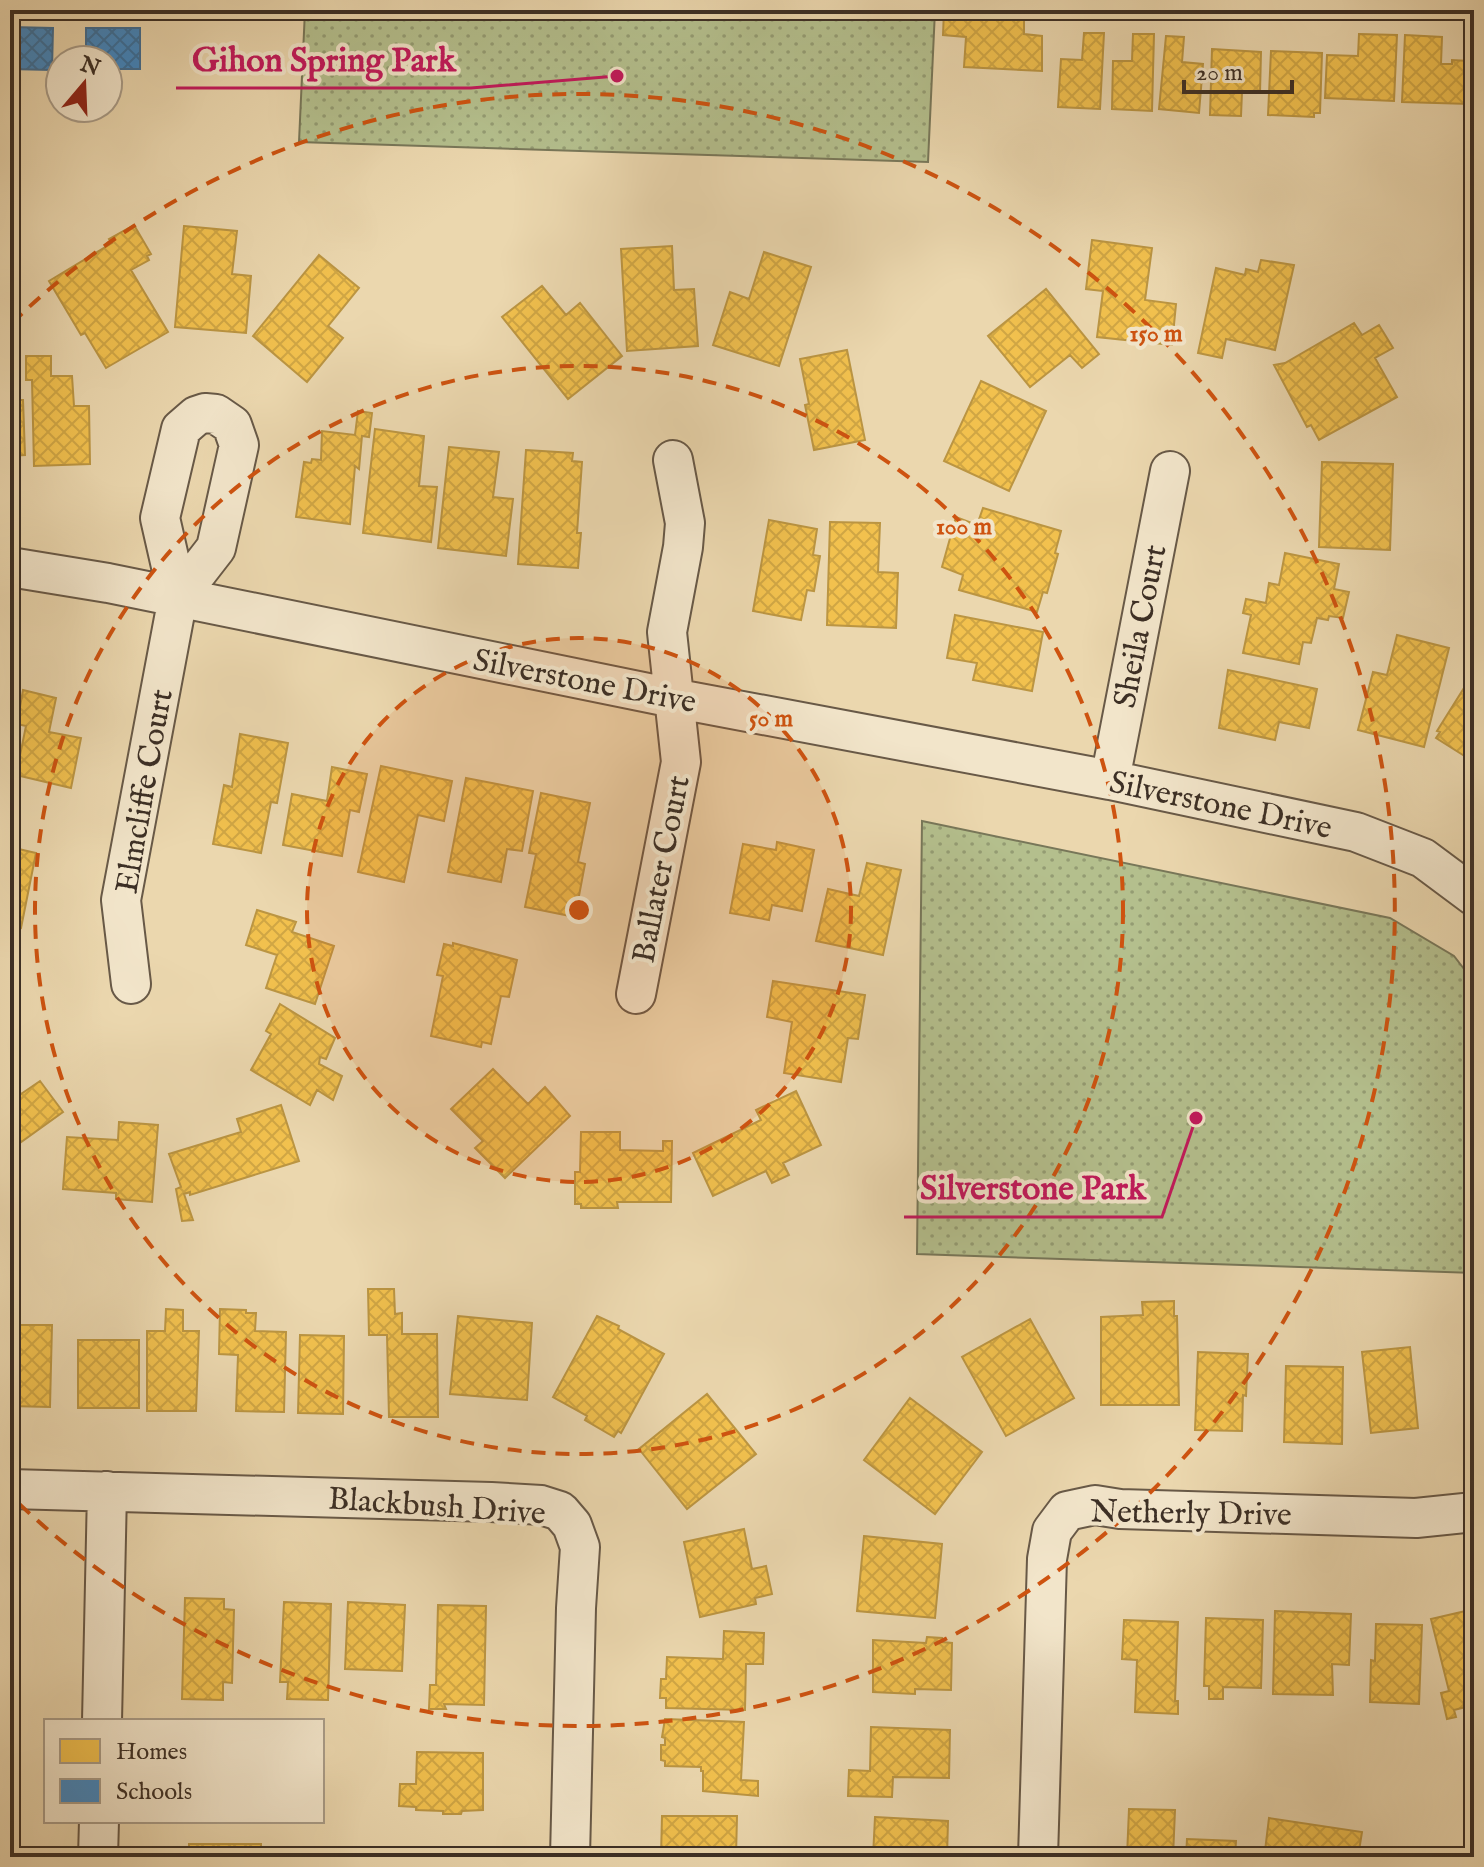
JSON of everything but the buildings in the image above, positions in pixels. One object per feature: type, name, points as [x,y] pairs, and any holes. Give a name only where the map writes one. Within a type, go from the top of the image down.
[{"type":"street","name":"Ballater Court","points":[[636,994],[681,762],[667,632],[685,523],[673,460]]},
{"type":"street","name":"Sheila Court","points":[[1110,780],[1170,471]]},
{"type":"street","name":"Silverstone Drive","points":[[10,567],[178,597],[673,698],[1110,780],[1356,832],[1423,858],[1474,896]]},
{"type":"street","name":"Elmcliffe Court","points":[[131,984],[121,900],[178,597]]},
{"type":"street","name":"Blackbush Drive","points":[[10,1489],[491,1502],[541,1505],[560,1511],[572,1525],[580,1547],[570,1857]]},
{"type":"street","points":[[102,1719],[107,1491]]},
{"type":"street","name":"Netherly Drive","points":[[1038,1857],[1047,1559],[1052,1531],[1067,1511],[1095,1505],[1120,1509],[1416,1518],[1474,1512]]},
{"type":"street","points":[[98,1857],[99,1823]]},
{"type":"green space","points":[[305,10],[935,10],[928,162],[299,142]]},
{"type":"green space","points":[[922,821],[1390,918],[1454,956],[1474,982],[1474,1273],[917,1254]]},
{"type":"place","name":"Gihon Spring Park","points":[[617,76]]},
{"type":"place","name":"Silverstone Park","points":[[1196,1118]]}]
